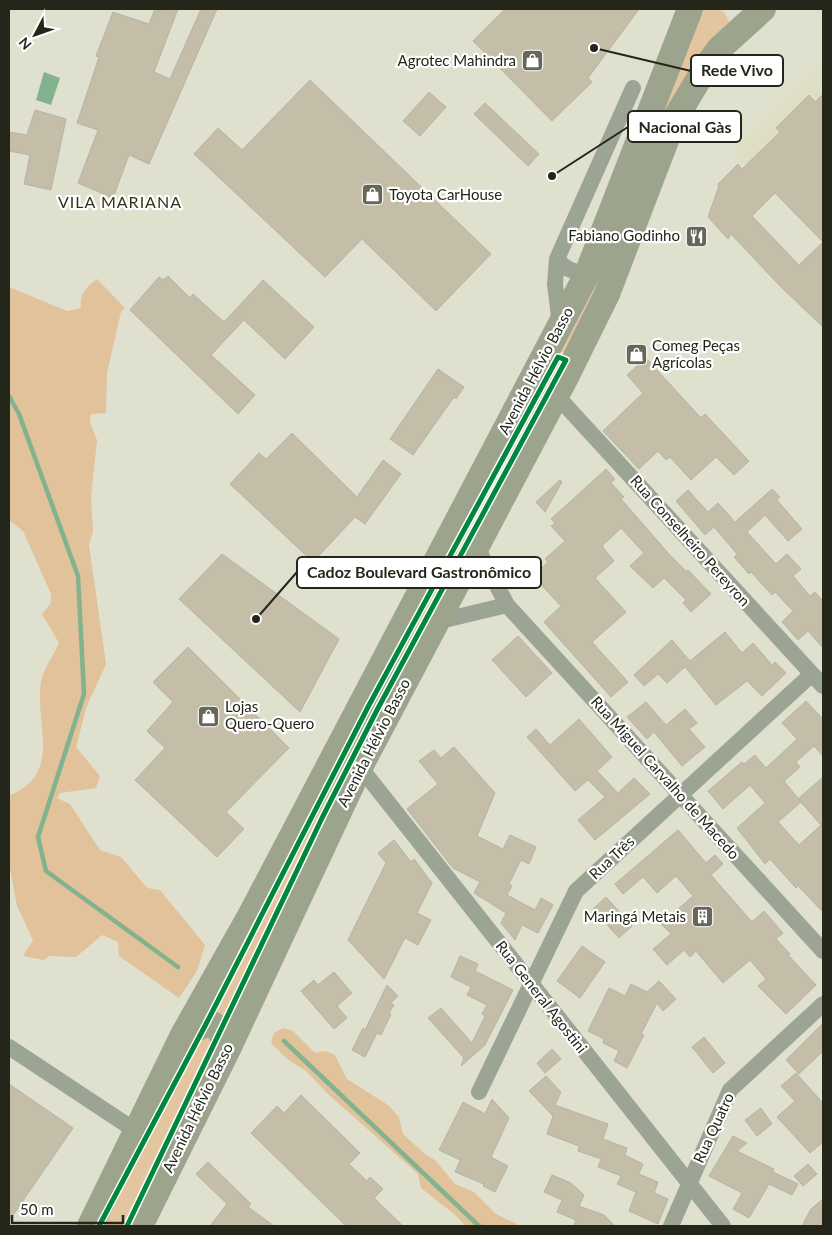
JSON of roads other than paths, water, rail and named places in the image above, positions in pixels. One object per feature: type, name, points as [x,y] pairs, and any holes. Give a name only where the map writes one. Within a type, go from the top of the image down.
[{"type":"main road","name":"Avenida Hélvio Basso","points":[[90,1226],[183,1034],[250,916],[587,274],[690,9]]},
{"type":"main road","name":"Avenida Hélvio Basso","points":[[140,1226],[228,1049],[360,767],[556,395],[607,294],[674,122],[739,18],[763,9]]},
{"type":"main road","points":[[183,1034],[206,1024],[214,1025],[220,1031],[228,1049]]},
{"type":"street","points":[[560,325],[554,278],[557,260],[633,88]]},
{"type":"street","points":[[557,260],[572,272],[587,274]]},
{"type":"street","name":"Rua Conselheiro Pereyron","points":[[556,395],[823,686]]},
{"type":"street","name":"Rua Miguel Carvalho de Macedo","points":[[476,545],[507,604],[823,951]]},
{"type":"street","points":[[436,622],[507,604]]},
{"type":"street","name":"Rua Três","points":[[479,1092],[576,891],[812,674]]},
{"type":"street","name":"Rua General Agostini","points":[[360,767],[722,1226]]},
{"type":"street","name":"Rua Quatro","points":[[671,1226],[730,1090],[823,1004]]},
{"type":"street","points":[[9,1047],[136,1132]]},
{"type":"waterway","points":[[9,396],[19,414],[78,576],[84,694],[38,837],[46,871],[178,967]]},
{"type":"waterway","points":[[284,1041],[479,1226]]},
{"type":"place","name":"Rede Vivo","points":[[594,48]]},
{"type":"place","name":"Agrotec Mahindra","points":[[532,61]]},
{"type":"place","name":"Nacional Gàs","points":[[552,176]]},
{"type":"place","name":"Toyota CarHouse","points":[[373,195]]},
{"type":"place","name":"Fabiano Godinho","points":[[696,236]]},
{"type":"place","name":"Comeg Peças Agrícolas","points":[[636,355]]},
{"type":"place","name":"Cadoz Boulevard Gastronômico","points":[[256,619]]},
{"type":"place","name":"Lojas Quero-Quero","points":[[209,716]]},
{"type":"place","name":"Maringá Metais","points":[[702,917]]},
{"type":"district","name":"VILA MARIANA","points":[[120,202]]}]
